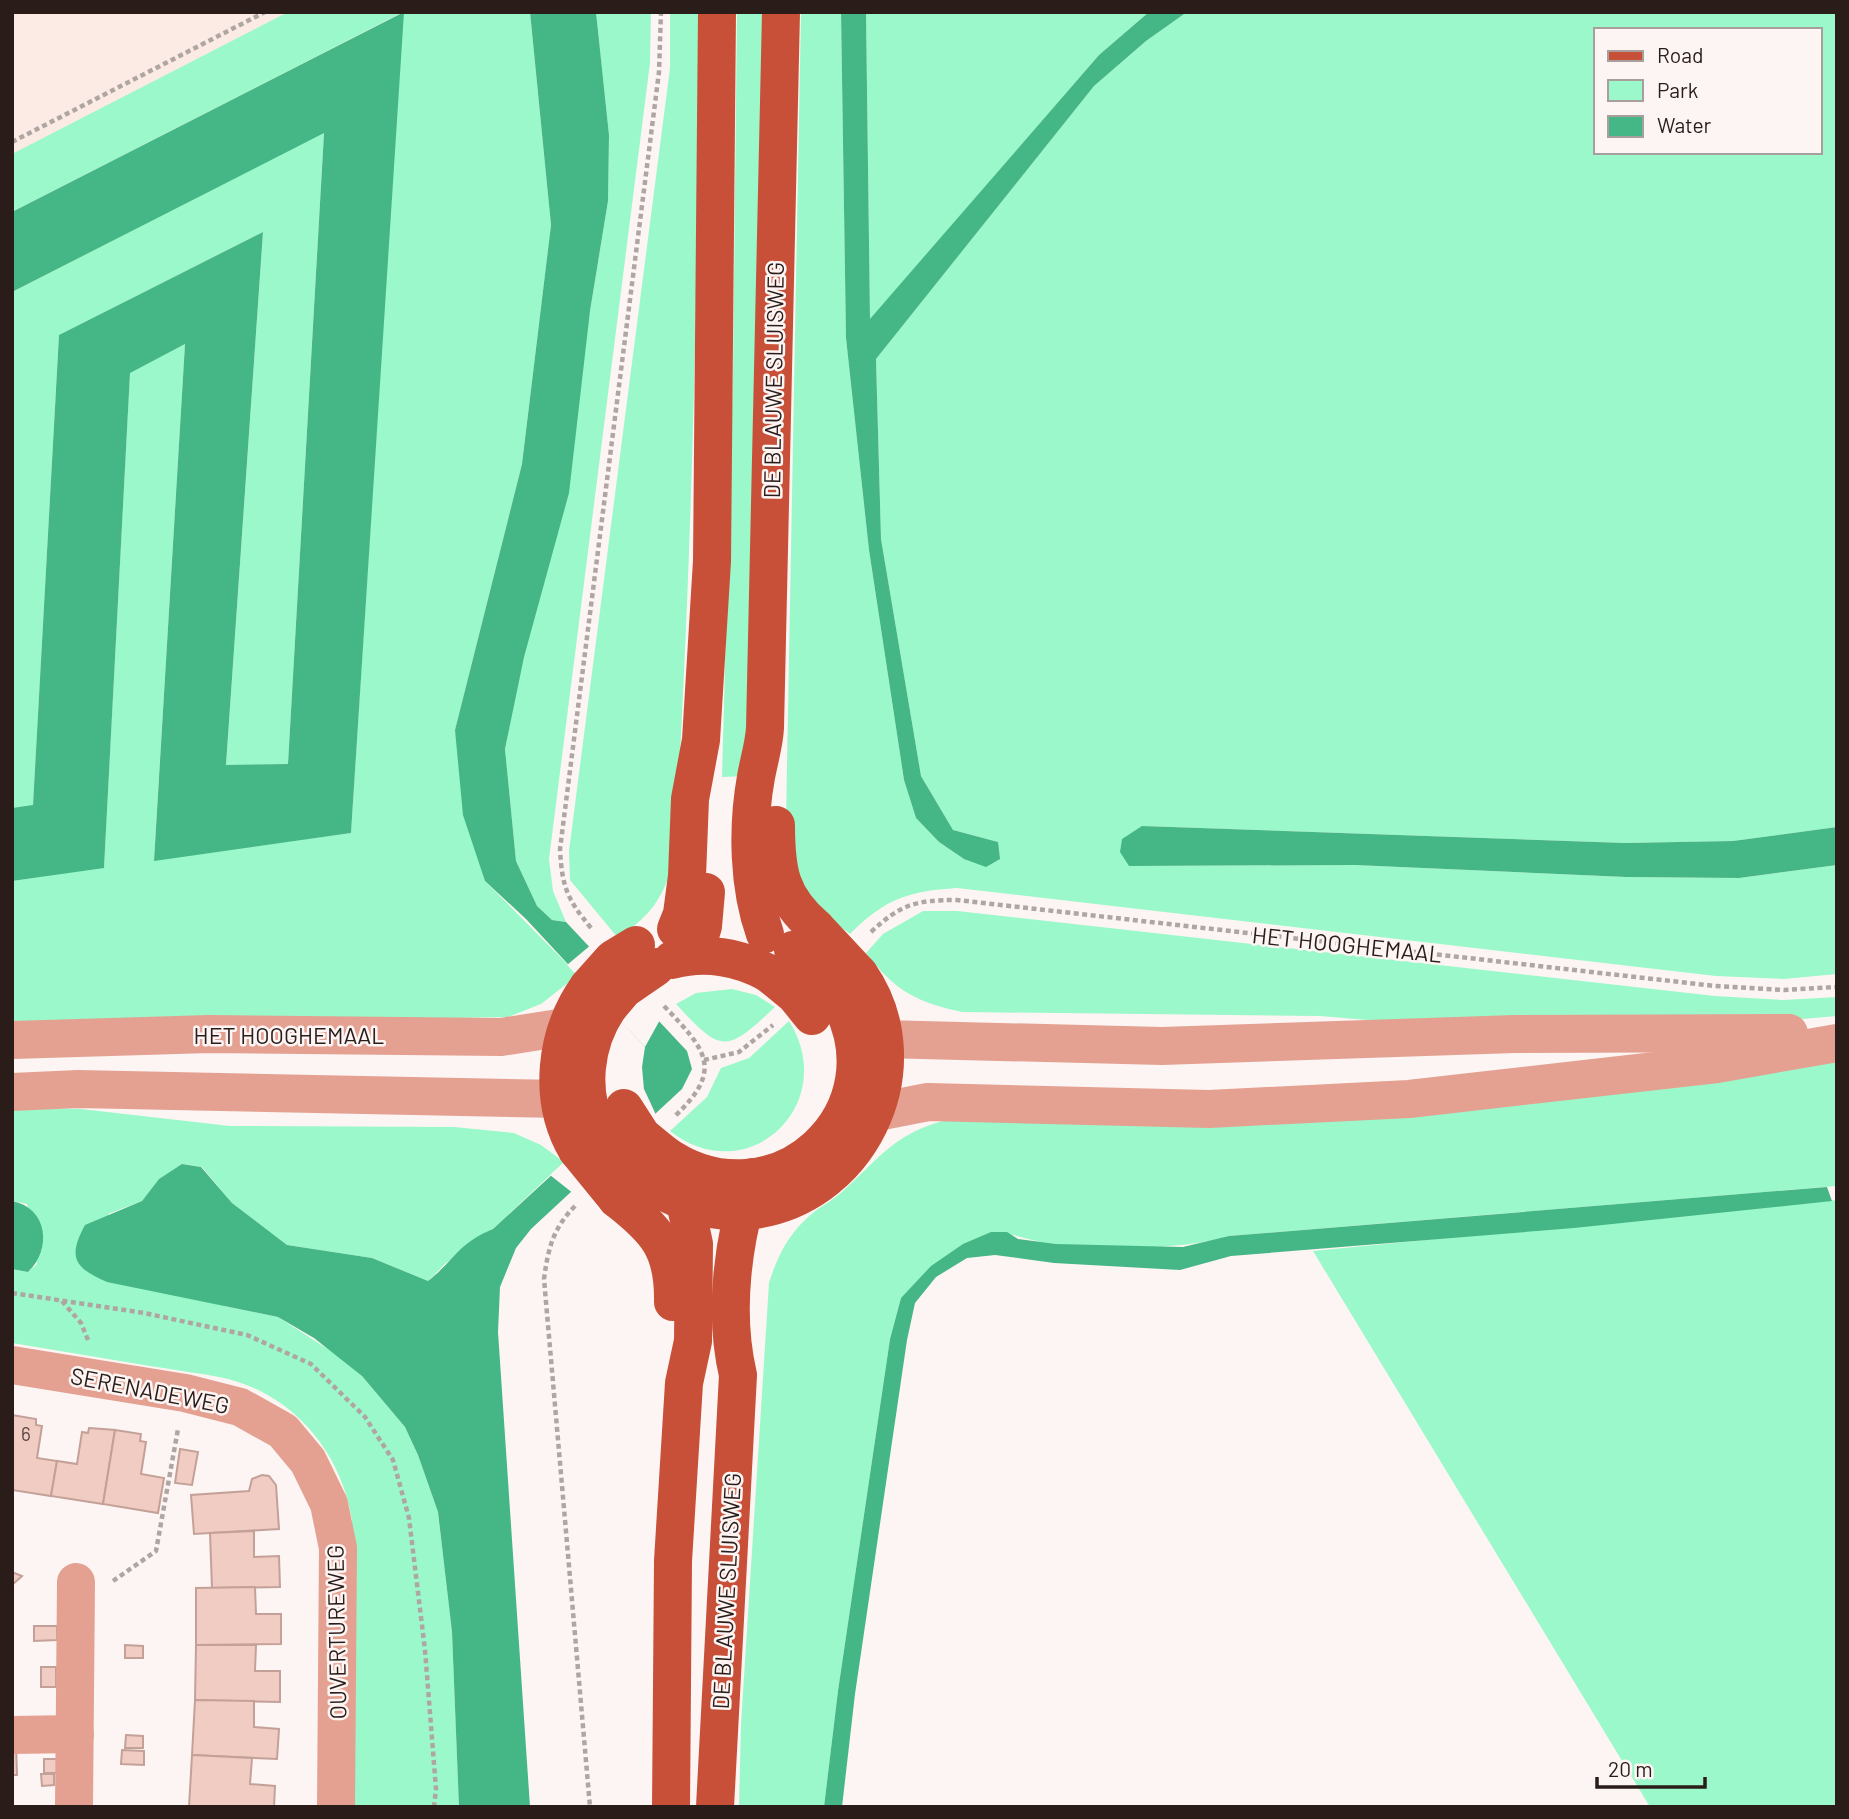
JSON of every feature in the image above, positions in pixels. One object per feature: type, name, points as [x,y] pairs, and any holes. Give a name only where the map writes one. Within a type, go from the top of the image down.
[{"type":"main road","points":[[691,937],[710,798],[701,740],[712,561],[717,12]]},
{"type":"main road","name":"DE BLAUWE SLUISWEG","points":[[781,12],[764,748],[756,778],[752,886],[787,939]]},
{"type":"main road","points":[[582,1110],[598,998],[613,959],[646,956],[691,937],[737,960],[787,939],[816,970],[871,1039],[877,1112],[854,1154],[831,1176],[793,1199],[755,1198],[713,1209],[685,1202],[640,1177],[582,1110],[565,1027],[598,998]]},
{"type":"main road","points":[[755,1198],[825,1141],[842,1117],[871,1039]]},
{"type":"main road","points":[[582,1110],[642,1136],[640,1177],[654,1232],[669,1257],[673,1273],[673,1339],[684,1383]]},
{"type":"main road","points":[[640,1177],[707,1176],[727,1180],[755,1198]]},
{"type":"main road","name":"DE BLAUWE SLUISWEG","points":[[715,1807],[738,1375],[731,1343],[734,1267],[755,1198]]},
{"type":"main road","points":[[671,1807],[673,1561],[684,1383],[693,1327],[694,1244],[685,1202]]},
{"type":"street","name":"HET HOOGHEMAAL","points":[[12,1041],[210,1034],[501,1037],[565,1027]]},
{"type":"street","points":[[871,1039],[993,1063],[1041,1043],[1162,1046],[1526,1033],[1837,1032]]},
{"type":"street","points":[[877,1112],[928,1102],[1209,1109],[1409,1099],[1717,1064],[1837,1043]]},
{"type":"street","points":[[12,1092],[78,1089],[405,1093],[448,1073],[582,1110]]},
{"type":"street","name":"SERENADEWEG","points":[[12,1365],[185,1393],[240,1407],[283,1431]]},
{"type":"street","name":"OUVERTUREWEG","points":[[283,1431],[308,1461],[330,1504],[338,1548],[336,1807]]},
{"type":"street","points":[[74,1807],[76,1582]]},
{"type":"street","points":[[12,1735],[75,1734]]},
{"type":"path","points":[[12,142],[265,12]]},
{"type":"path","name":"HET HOOGHEMAAL","points":[[869,934],[898,909],[920,900],[957,900],[1715,986],[1784,990],[1837,987]]},
{"type":"path","points":[[76,1582],[110,1583],[156,1551],[185,1393]]},
{"type":"shaded area","points":[[12,12],[353,12],[12,195]]},
{"type":"green space","points":[[288,12],[403,12],[12,212],[12,154]]},
{"type":"green space","points":[[403,12],[530,12],[551,225],[522,464],[455,730],[485,881],[578,975],[541,1004],[508,1017],[12,1027],[12,881],[104,867],[130,372],[185,344],[154,860],[351,833]]},
{"type":"green space","points":[[596,12],[651,12],[650,63],[549,859],[553,891],[566,922],[552,920],[537,906],[516,861],[505,749],[590,311],[608,201],[609,135]]},
{"type":"green space","points":[[670,12],[698,12],[693,437],[674,862],[665,887],[654,906],[618,938],[570,880],[569,851],[670,68]]},
{"type":"green space","points":[[737,12],[763,12],[747,776],[722,777],[733,374]]},
{"type":"green space","points":[[801,12],[841,12],[846,338],[869,550],[904,780],[916,818],[939,842],[964,859],[998,842],[953,830],[921,776],[881,539],[876,359],[1094,86],[1146,41],[1187,12],[1837,12],[1837,827],[1733,841],[1625,843],[1142,826],[1130,866],[1355,865],[1626,877],[1739,878],[1837,865],[1837,974],[1784,979],[1716,976],[957,888],[898,899],[875,912],[850,934],[812,898],[797,871],[786,819]]},
{"type":"green space","points":[[866,12],[1149,12],[1099,55],[870,320]]},
{"type":"green space","points":[[324,132],[288,764],[226,766],[263,232],[59,335],[33,806],[12,808],[12,292]]},
{"type":"green space","points":[[923,911],[957,911],[1715,996],[1783,1000],[1837,997],[1837,1016],[1779,1021],[1380,1021],[1320,1016],[962,1012],[932,1004],[908,993],[887,977],[866,953],[883,934]]},
{"type":"green space","points":[[732,989],[756,995],[775,1007],[745,1033],[724,1042],[704,1032],[676,1004],[696,993]]},
{"type":"green space","points":[[789,1021],[802,1052],[803,1082],[795,1108],[778,1130],[756,1145],[729,1151],[700,1147],[670,1131],[707,1097],[721,1068],[749,1058]]},
{"type":"green space","points":[[1837,1062],[1837,1186],[1229,1236],[1164,1246],[1067,1245],[991,1232],[901,1298],[890,1339],[838,1691],[824,1807],[739,1807],[741,1724],[769,1283],[776,1262],[799,1227],[815,1211],[842,1192],[891,1146],[917,1131],[953,1118]]},
{"type":"green space","points":[[12,1107],[81,1109],[230,1126],[454,1127],[514,1133],[541,1145],[564,1162],[493,1229],[446,1263],[428,1281],[372,1258],[287,1245],[232,1203],[202,1167],[183,1164],[159,1179],[142,1201],[108,1214],[224,1306],[278,1317],[340,1357],[362,1376],[405,1427],[438,1512],[452,1632],[459,1807],[345,1807],[352,1520],[337,1471],[310,1429],[272,1397],[224,1378],[12,1343],[12,1269],[28,1272],[37,1264],[27,1204],[12,1201]]},
{"type":"green space","points":[[1837,1200],[1837,1807],[1650,1807],[1313,1251]]},
{"type":"water","points":[[404,12],[351,833],[154,861],[185,344],[130,373],[104,868],[12,881],[12,808],[33,805],[59,335],[263,232],[226,765],[288,764],[324,133],[12,292],[12,212]]},
{"type":"water","points":[[530,12],[596,12],[609,135],[608,201],[590,311],[569,493],[524,657],[505,749],[516,861],[537,906],[552,920],[566,922],[687,1051],[692,1069],[682,1089],[531,1229],[516,1248],[500,1287],[498,1332],[530,1807],[459,1807],[452,1632],[438,1512],[405,1427],[362,1376],[314,1338],[278,1317],[107,1282],[81,1267],[77,1261],[76,1246],[85,1225],[142,1201],[159,1179],[182,1164],[201,1167],[232,1203],[287,1245],[372,1258],[428,1281],[464,1246],[493,1229],[644,1090],[642,1067],[645,1047],[526,919],[485,881],[463,815],[455,730],[522,464],[551,225]]},
{"type":"water","points":[[841,12],[866,12],[870,319],[1099,55],[1149,12],[1187,12],[1146,41],[1094,86],[876,359],[881,539],[921,776],[953,830],[998,842],[1000,859],[986,867],[964,859],[939,842],[916,818],[904,780],[869,550],[846,338]]},
{"type":"water","points":[[1142,826],[1625,843],[1733,841],[1837,827],[1837,865],[1739,878],[1626,877],[1355,865],[1129,866],[1120,852],[1122,839]]},
{"type":"water","points":[[1827,1187],[1832,1201],[1574,1228],[1231,1256],[1180,1270],[1054,1263],[995,1255],[967,1258],[936,1277],[915,1303],[907,1340],[855,1694],[842,1807],[824,1807],[838,1691],[890,1339],[901,1298],[931,1266],[963,1244],[991,1232],[1007,1232],[1018,1239],[1056,1244],[1183,1247],[1229,1236]]},
{"type":"water","points":[[12,1201],[33,1212],[42,1230],[41,1252],[28,1272],[12,1269]]},
{"type":"pier","points":[[592,944],[661,1018],[645,1047],[567,965]]},
{"type":"pier","points":[[644,1089],[657,1117],[574,1194],[550,1175]]},
{"type":"building","points":[[12,1415],[36,1419],[36,1425],[42,1426],[37,1458],[57,1461],[51,1496],[12,1490]]},
{"type":"building","points":[[89,1428],[115,1430],[103,1504],[51,1496],[57,1461],[77,1464],[82,1432],[88,1433]]},
{"type":"building","points":[[115,1430],[141,1434],[140,1441],[146,1442],[141,1474],[164,1478],[158,1513],[103,1504]]},
{"type":"building","points":[[180,1449],[198,1452],[192,1485],[175,1483]]},
{"type":"building","points":[[262,1475],[269,1476],[276,1485],[279,1529],[194,1534],[191,1495],[249,1491],[252,1479]]},
{"type":"building","points":[[254,1531],[254,1557],[279,1556],[280,1587],[212,1588],[210,1533]]},
{"type":"building","points":[[12,1572],[22,1576],[12,1585]]},
{"type":"building","points":[[255,1587],[256,1614],[281,1614],[281,1644],[196,1645],[196,1588]]},
{"type":"building","points":[[34,1626],[57,1626],[57,1640],[34,1641]]},
{"type":"building","points":[[125,1645],[143,1646],[143,1658],[125,1658]]},
{"type":"building","points":[[196,1645],[256,1645],[255,1671],[280,1671],[280,1702],[195,1700]]},
{"type":"building","points":[[41,1667],[56,1667],[56,1687],[41,1687]]},
{"type":"building","points":[[195,1700],[254,1701],[254,1727],[279,1729],[277,1759],[192,1755]]},
{"type":"building","points":[[126,1735],[143,1736],[143,1748],[125,1748]]},
{"type":"building","points":[[12,1744],[16,1744],[17,1775],[12,1775]]},
{"type":"building","points":[[122,1750],[144,1751],[144,1765],[121,1764]]},
{"type":"building","points":[[192,1755],[252,1758],[250,1784],[275,1786],[274,1807],[189,1807]]},
{"type":"building","points":[[44,1759],[58,1759],[58,1773],[44,1773]]},
{"type":"building","points":[[41,1774],[54,1774],[54,1785],[42,1786]]}]
